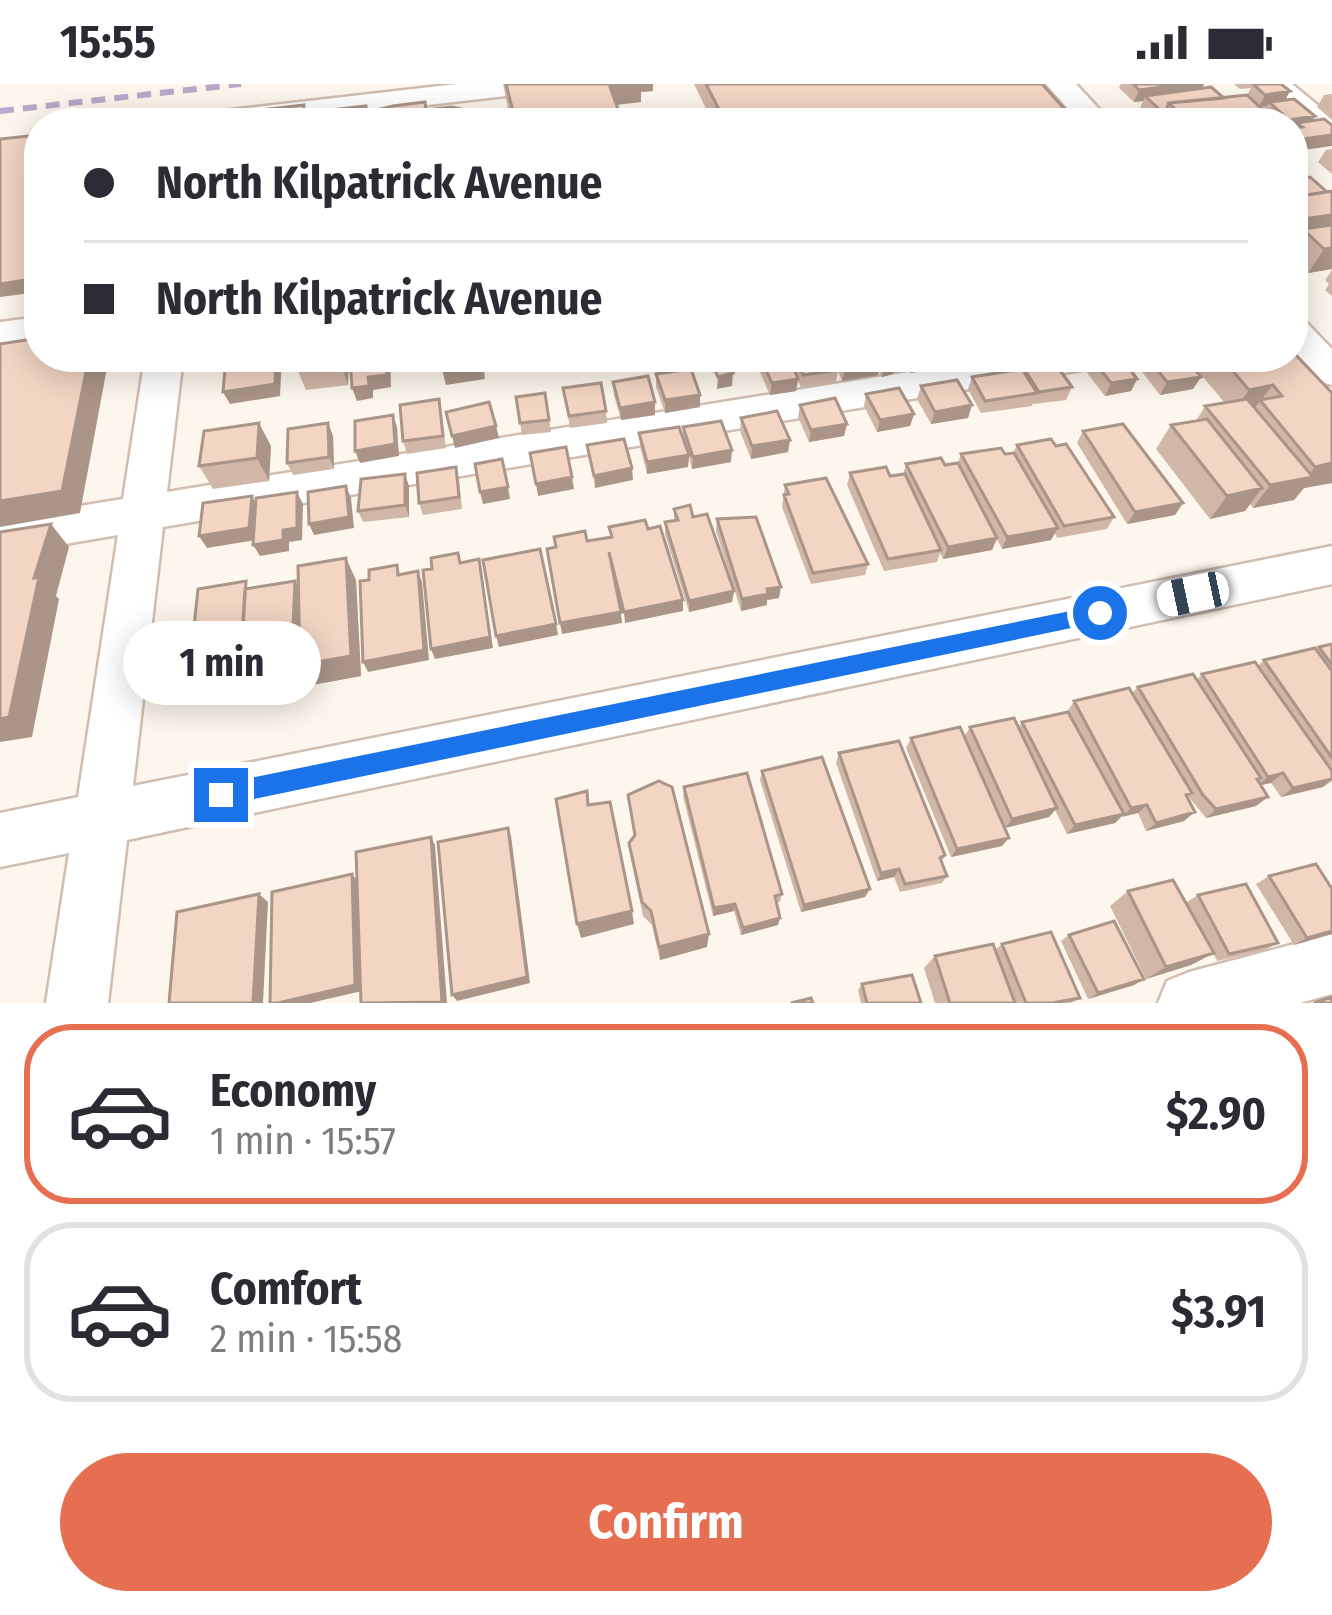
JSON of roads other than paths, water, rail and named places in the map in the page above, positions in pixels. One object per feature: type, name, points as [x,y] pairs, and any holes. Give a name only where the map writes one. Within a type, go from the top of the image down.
[{"type":"street","points":[[325,108],[532,84]]},
{"type":"street","points":[[1060,84],[1083,108]]},
{"type":"street","points":[[1274,84],[1303,108]]},
{"type":"street","points":[[1308,112],[1332,132]]},
{"type":"street","points":[[1308,344],[1332,372]]},
{"type":"street","points":[[77,1003],[162,372]]},
{"type":"street","points":[[0,536],[990,372]]},
{"type":"street","points":[[0,840],[1332,566]]},
{"type":"street","points":[[1189,1003],[1332,964]]},
{"type":"railway","points":[[27,108],[241,84]]},
{"type":"railway","points":[[0,111],[24,108]]}]
